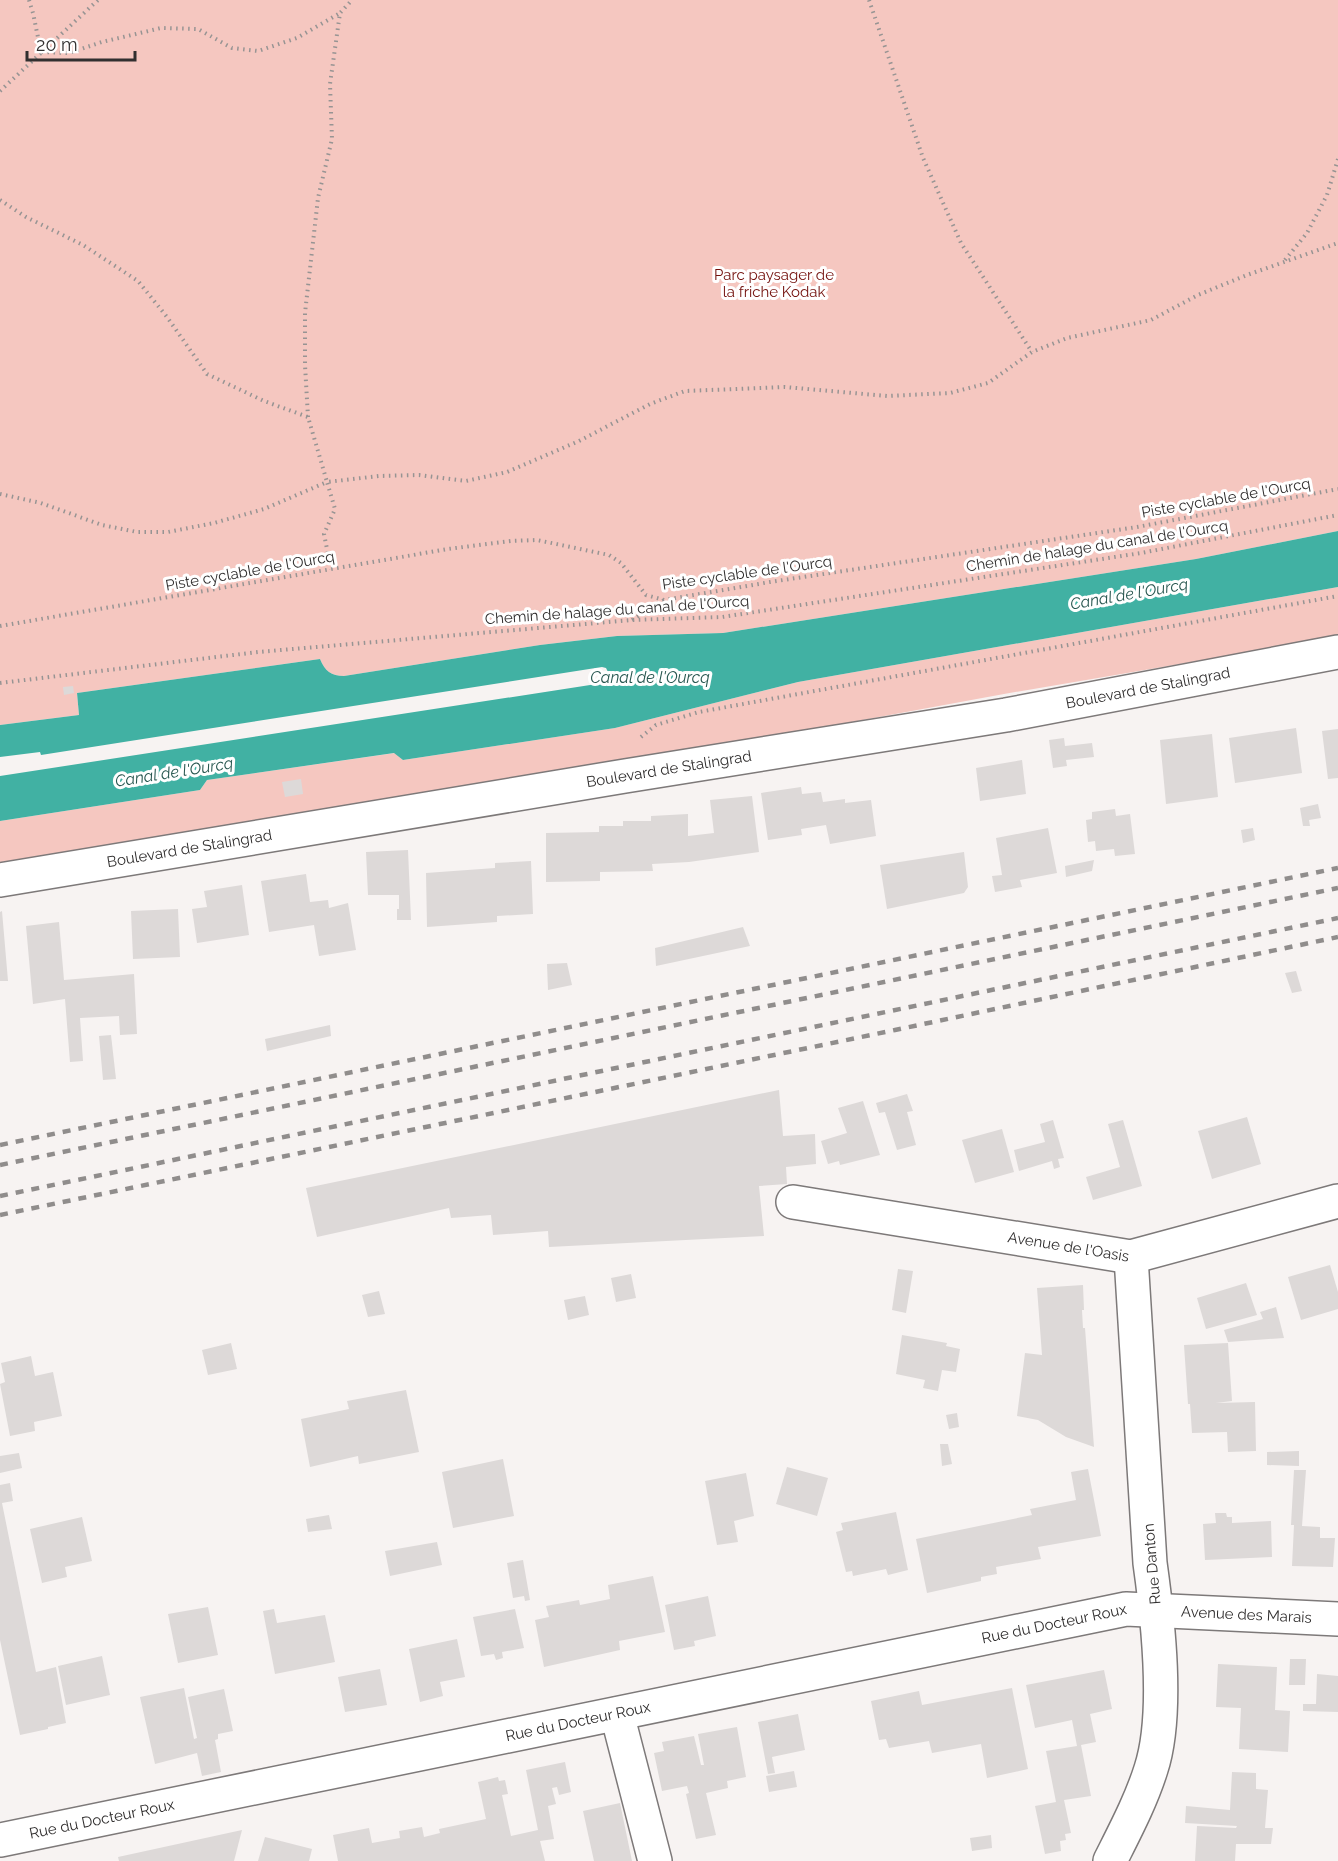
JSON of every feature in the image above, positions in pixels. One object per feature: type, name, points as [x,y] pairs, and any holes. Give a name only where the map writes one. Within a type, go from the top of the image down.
[{"type":"street","name":"Boulevard de Stalingrad","points":[[0,880],[1006,715],[1338,652]]},
{"type":"street","name":"Avenue de l'Oasis","points":[[793,1202],[1131,1257],[1338,1201]]},
{"type":"street","name":"Rue Danton","points":[[1110,1861],[1152,1767],[1160,1707],[1156,1610],[1150,1563],[1131,1257]]},
{"type":"street","name":"Rue du Docteur Roux","points":[[0,1840],[1126,1609],[1156,1610]]},
{"type":"street","name":"Avenue des Marais","points":[[1156,1610],[1338,1619]]},
{"type":"street","points":[[617,1714],[655,1861]]},
{"type":"path","points":[[28,0],[41,52]]},
{"type":"path","points":[[0,91],[98,0]]},
{"type":"path","points":[[41,52],[69,53],[102,42],[161,28],[198,30],[232,48],[258,51],[297,38],[340,13],[352,0]]},
{"type":"path","points":[[869,0],[923,158],[962,243],[1032,352]]},
{"type":"path","points":[[331,569],[324,534],[334,509],[308,417],[305,313],[318,198],[332,139],[330,84],[340,13]]},
{"type":"path","points":[[1284,262],[1307,233],[1327,195],[1338,159]]},
{"type":"path","points":[[0,200],[26,217],[83,245],[138,281],[167,317],[207,374],[264,401],[308,417]]},
{"type":"path","points":[[0,494],[41,503],[102,525],[137,532],[168,532],[214,523],[264,509],[327,482],[379,476],[420,475],[466,481],[507,472],[588,437],[650,404],[685,391],[784,387],[887,396],[950,393],[988,383],[1032,352],[1067,338],[1151,320],[1198,295],[1338,243]]},
{"type":"path","name":"Piste cyclable de l'Ourcq","points":[[0,626],[459,548],[537,540],[609,555],[621,563],[646,596],[664,600],[1137,527],[1338,489]]},
{"type":"path","name":"Chemin de halage du canal de l'Ourcq","points":[[0,683],[258,652],[632,620],[722,617],[1141,553],[1338,515]]},
{"type":"path","points":[[625,776],[634,744],[656,725],[699,712],[1338,596]]},
{"type":"path","points":[[632,620],[664,600]]},
{"type":"green space","name":"Parc paysager de la friche Kodak","points":[[0,0],[1338,0],[1338,531],[1196,559],[723,633],[617,636],[540,645],[344,676],[329,672],[320,659],[77,693],[79,715],[0,725]]},
{"type":"green space","points":[[1338,587],[1338,637],[1004,694],[628,763],[0,867],[0,821],[200,790],[207,780],[395,753],[403,760],[615,728],[798,682]]},
{"type":"water","name":"Canal de l'Ourcq","points":[[1338,531],[1338,587],[798,682],[615,728],[403,760],[394,753],[207,780],[200,790],[0,821],[0,776],[603,683],[608,680],[609,674],[606,668],[602,667],[41,755],[40,752],[0,757],[0,725],[79,715],[77,693],[320,659],[329,672],[344,676],[540,645],[617,636],[723,633],[1196,559]]},
{"type":"building","points":[[73,686],[74,693],[64,695],[63,687]]},
{"type":"building","points":[[1296,728],[1302,773],[1235,783],[1229,738]]},
{"type":"building","points":[[1338,729],[1338,778],[1328,779],[1322,731]]},
{"type":"building","points":[[1212,734],[1218,797],[1166,804],[1160,740]]},
{"type":"building","points":[[1064,738],[1065,746],[1092,743],[1094,757],[1066,760],[1067,766],[1053,768],[1049,740]]},
{"type":"building","points":[[1022,760],[1026,794],[980,801],[976,768]]},
{"type":"building","points":[[301,779],[303,794],[285,797],[282,782]]},
{"type":"building","points":[[801,787],[802,794],[821,792],[823,802],[845,799],[845,803],[871,800],[876,836],[830,844],[826,825],[801,829],[802,835],[768,840],[761,793]]},
{"type":"building","points":[[752,796],[759,852],[689,862],[652,864],[653,871],[600,872],[600,881],[546,882],[546,833],[599,832],[599,826],[623,826],[623,821],[651,821],[651,816],[688,814],[688,836],[714,833],[710,800]]},
{"type":"building","points":[[1318,804],[1321,818],[1309,820],[1310,826],[1303,826],[1300,808]]},
{"type":"building","points":[[1115,809],[1116,816],[1130,814],[1135,854],[1115,856],[1114,849],[1096,851],[1095,841],[1088,842],[1086,820],[1092,819],[1092,812]]},
{"type":"building","points":[[1048,828],[1057,873],[1020,880],[1022,887],[995,892],[992,876],[1002,875],[996,838]]},
{"type":"building","points":[[1253,828],[1255,840],[1243,843],[1241,830]]},
{"type":"building","points":[[408,850],[411,920],[397,920],[399,895],[368,895],[366,852]]},
{"type":"building","points":[[964,852],[968,887],[964,893],[887,909],[880,865]]},
{"type":"building","points":[[1094,860],[1092,871],[1066,877],[1065,866]]},
{"type":"building","points":[[531,861],[533,914],[497,916],[497,922],[427,927],[426,873],[495,868],[495,863]]},
{"type":"building","points":[[306,874],[310,902],[328,900],[329,908],[348,903],[356,950],[319,956],[314,925],[269,932],[261,881]]},
{"type":"building","points":[[242,885],[249,935],[197,943],[192,909],[207,907],[204,891]]},
{"type":"building","points":[[178,909],[180,957],[133,959],[131,911]]},
{"type":"building","points":[[2,911],[8,981],[0,981],[0,912]]},
{"type":"building","points":[[59,922],[64,980],[134,974],[137,1034],[120,1035],[119,1016],[80,1018],[83,1061],[70,1062],[65,999],[33,1004],[26,926]]},
{"type":"building","points":[[743,927],[750,946],[656,966],[655,948]]},
{"type":"building","points":[[567,963],[572,985],[548,990],[547,964]]},
{"type":"building","points":[[1296,971],[1302,991],[1292,993],[1285,973]]},
{"type":"building","points":[[330,1025],[331,1036],[267,1051],[265,1039]]},
{"type":"building","points":[[111,1035],[116,1079],[103,1080],[99,1036]]},
{"type":"building","points":[[779,1090],[783,1136],[815,1134],[816,1164],[786,1167],[787,1184],[759,1186],[764,1236],[549,1247],[548,1231],[493,1235],[491,1215],[451,1218],[449,1208],[317,1237],[306,1188]]},
{"type":"building","points":[[907,1094],[913,1111],[907,1112],[916,1145],[897,1150],[885,1112],[879,1113],[876,1103]]},
{"type":"building","points":[[863,1101],[880,1155],[840,1165],[839,1161],[828,1164],[821,1141],[847,1133],[838,1108]]},
{"type":"building","points":[[1247,1117],[1261,1164],[1212,1179],[1198,1131]]},
{"type":"building","points":[[1053,1120],[1064,1158],[1058,1159],[1060,1167],[1054,1169],[1052,1161],[1019,1171],[1014,1150],[1045,1142],[1040,1124]]},
{"type":"building","points":[[1123,1120],[1142,1186],[1093,1200],[1086,1177],[1120,1167],[1108,1124]]},
{"type":"building","points":[[1002,1129],[1014,1172],[975,1183],[962,1140]]},
{"type":"building","points":[[1330,1265],[1338,1292],[1338,1309],[1301,1320],[1288,1277]]},
{"type":"building","points":[[898,1269],[913,1271],[906,1313],[892,1310]]},
{"type":"building","points":[[631,1274],[636,1298],[616,1302],[611,1278]]},
{"type":"building","points":[[1246,1283],[1257,1315],[1206,1329],[1197,1298]]},
{"type":"building","points":[[1083,1285],[1083,1328],[1085,1328],[1094,1447],[1066,1437],[1038,1420],[1017,1416],[1025,1353],[1042,1355],[1037,1288]]},
{"type":"building","points":[[379,1291],[385,1314],[368,1317],[362,1295]]},
{"type":"building","points":[[585,1296],[589,1315],[568,1320],[564,1300]]},
{"type":"building","points":[[1276,1307],[1284,1338],[1228,1342],[1224,1330],[1263,1319],[1260,1312]]},
{"type":"building","points":[[902,1335],[947,1343],[946,1346],[960,1349],[956,1372],[942,1370],[938,1391],[923,1388],[925,1380],[896,1374]]},
{"type":"building","points":[[231,1343],[237,1369],[208,1375],[202,1350]]},
{"type":"building","points":[[1228,1343],[1232,1401],[1216,1403],[1255,1402],[1256,1451],[1228,1452],[1227,1432],[1192,1433],[1184,1345]]},
{"type":"building","points":[[31,1356],[35,1376],[53,1372],[62,1416],[34,1422],[35,1431],[10,1436],[0,1384],[5,1382],[1,1363]]},
{"type":"building","points":[[406,1390],[419,1452],[359,1464],[358,1456],[310,1467],[301,1419],[349,1409],[347,1401]]},
{"type":"building","points":[[957,1413],[959,1427],[949,1429],[946,1415]]},
{"type":"building","points":[[940,1444],[948,1444],[952,1464],[942,1466]]},
{"type":"building","points":[[1299,1451],[1299,1466],[1267,1465],[1267,1452]]},
{"type":"building","points":[[19,1453],[22,1468],[0,1473],[0,1456]]},
{"type":"building","points":[[503,1459],[514,1516],[453,1528],[442,1472]]},
{"type":"building","points":[[787,1467],[828,1478],[817,1516],[776,1504]]},
{"type":"building","points":[[1088,1469],[1101,1536],[1038,1547],[1041,1559],[996,1567],[997,1574],[981,1577],[981,1581],[927,1593],[916,1539],[1032,1515],[1030,1509],[1076,1500],[1071,1472]]},
{"type":"building","points":[[1294,1470],[1306,1470],[1302,1526],[1320,1527],[1320,1538],[1335,1538],[1333,1567],[1292,1566],[1294,1525],[1291,1525]]},
{"type":"building","points":[[746,1473],[754,1516],[734,1521],[738,1542],[717,1545],[705,1481]]},
{"type":"building","points":[[10,1483],[13,1501],[2,1503],[36,1672],[56,1667],[66,1723],[20,1735],[0,1640],[0,1485]]},
{"type":"building","points":[[896,1512],[908,1570],[888,1575],[886,1569],[853,1576],[852,1571],[846,1572],[836,1532],[843,1530],[841,1523]]},
{"type":"building","points":[[1215,1513],[1226,1513],[1227,1517],[1232,1517],[1232,1523],[1271,1521],[1272,1557],[1205,1560],[1203,1524],[1216,1523]]},
{"type":"building","points":[[329,1515],[332,1529],[308,1532],[306,1519]]},
{"type":"building","points":[[82,1517],[92,1561],[65,1567],[67,1577],[42,1583],[30,1529]]},
{"type":"building","points":[[437,1542],[442,1565],[390,1576],[385,1551]]},
{"type":"building","points":[[523,1560],[530,1600],[525,1601],[524,1596],[513,1598],[507,1563]]},
{"type":"building","points":[[653,1576],[665,1632],[619,1641],[620,1650],[544,1667],[535,1620],[549,1617],[546,1606],[579,1600],[580,1605],[610,1599],[608,1585]]},
{"type":"building","points":[[708,1596],[716,1636],[694,1641],[695,1646],[674,1650],[665,1605]]},
{"type":"building","points":[[208,1607],[218,1655],[178,1663],[168,1614]]},
{"type":"building","points":[[274,1609],[277,1623],[325,1615],[335,1662],[275,1674],[263,1611]]},
{"type":"building","points":[[515,1609],[524,1648],[502,1652],[503,1658],[496,1660],[494,1654],[481,1656],[473,1617]]},
{"type":"building","points":[[457,1639],[465,1677],[440,1682],[443,1696],[420,1702],[409,1649]]},
{"type":"building","points":[[102,1656],[110,1695],[66,1705],[58,1666]]},
{"type":"building","points":[[1290,1659],[1306,1659],[1305,1685],[1289,1685]]},
{"type":"building","points":[[1218,1664],[1277,1667],[1275,1710],[1290,1711],[1288,1752],[1239,1749],[1241,1708],[1216,1707]]},
{"type":"building","points":[[380,1669],[387,1705],[345,1712],[338,1677]]},
{"type":"building","points":[[1104,1670],[1112,1709],[1090,1714],[1096,1742],[1081,1745],[1091,1796],[1064,1800],[1071,1833],[1065,1834],[1066,1840],[1060,1841],[1061,1851],[1045,1854],[1035,1806],[1056,1802],[1046,1751],[1077,1746],[1072,1720],[1035,1728],[1026,1685]]},
{"type":"building","points":[[1317,1674],[1338,1676],[1338,1712],[1303,1711],[1303,1704],[1316,1704]]},
{"type":"building","points":[[184,1688],[194,1739],[197,1738],[188,1697],[224,1689],[233,1731],[218,1734],[218,1739],[215,1740],[221,1772],[202,1776],[197,1753],[155,1764],[140,1697]]},
{"type":"building","points":[[1012,1688],[1028,1769],[987,1778],[981,1744],[932,1753],[929,1741],[889,1748],[886,1739],[879,1740],[871,1701],[919,1691],[922,1705]]},
{"type":"building","points":[[798,1714],[805,1750],[772,1757],[775,1773],[768,1774],[758,1722]]},
{"type":"building","points":[[737,1727],[746,1777],[727,1781],[728,1788],[706,1793],[716,1835],[696,1839],[686,1794],[689,1793],[687,1786],[662,1791],[654,1753],[664,1751],[662,1742],[694,1736],[701,1765],[704,1765],[698,1734]]},
{"type":"building","points":[[565,1762],[571,1792],[559,1795],[557,1787],[552,1788],[556,1804],[548,1806],[554,1839],[540,1841],[545,1861],[338,1861],[333,1835],[369,1828],[372,1843],[400,1838],[399,1831],[422,1827],[424,1837],[440,1833],[439,1829],[486,1819],[478,1782],[498,1777],[499,1781],[505,1780],[508,1794],[502,1795],[511,1836],[538,1830],[526,1770]]},
{"type":"building","points":[[794,1771],[797,1787],[769,1792],[766,1776]]},
{"type":"building","points":[[1232,1772],[1256,1773],[1256,1789],[1268,1790],[1265,1828],[1273,1828],[1271,1844],[1236,1844],[1235,1861],[1195,1861],[1197,1826],[1236,1828],[1237,1826],[1185,1823],[1186,1806],[1230,1810]]},
{"type":"building","points":[[620,1803],[632,1861],[594,1861],[583,1811]]},
{"type":"building","points":[[242,1830],[234,1861],[119,1861],[118,1857]]},
{"type":"building","points":[[991,1835],[992,1848],[972,1851],[970,1838]]},
{"type":"building","points":[[265,1837],[312,1849],[309,1861],[258,1861]]},
{"type":"railway","points":[[0,1145],[1338,868]]},
{"type":"railway","points":[[0,1165],[1338,888]]},
{"type":"railway","points":[[0,1196],[1338,918]]},
{"type":"railway","points":[[0,1215],[1338,937]]}]
